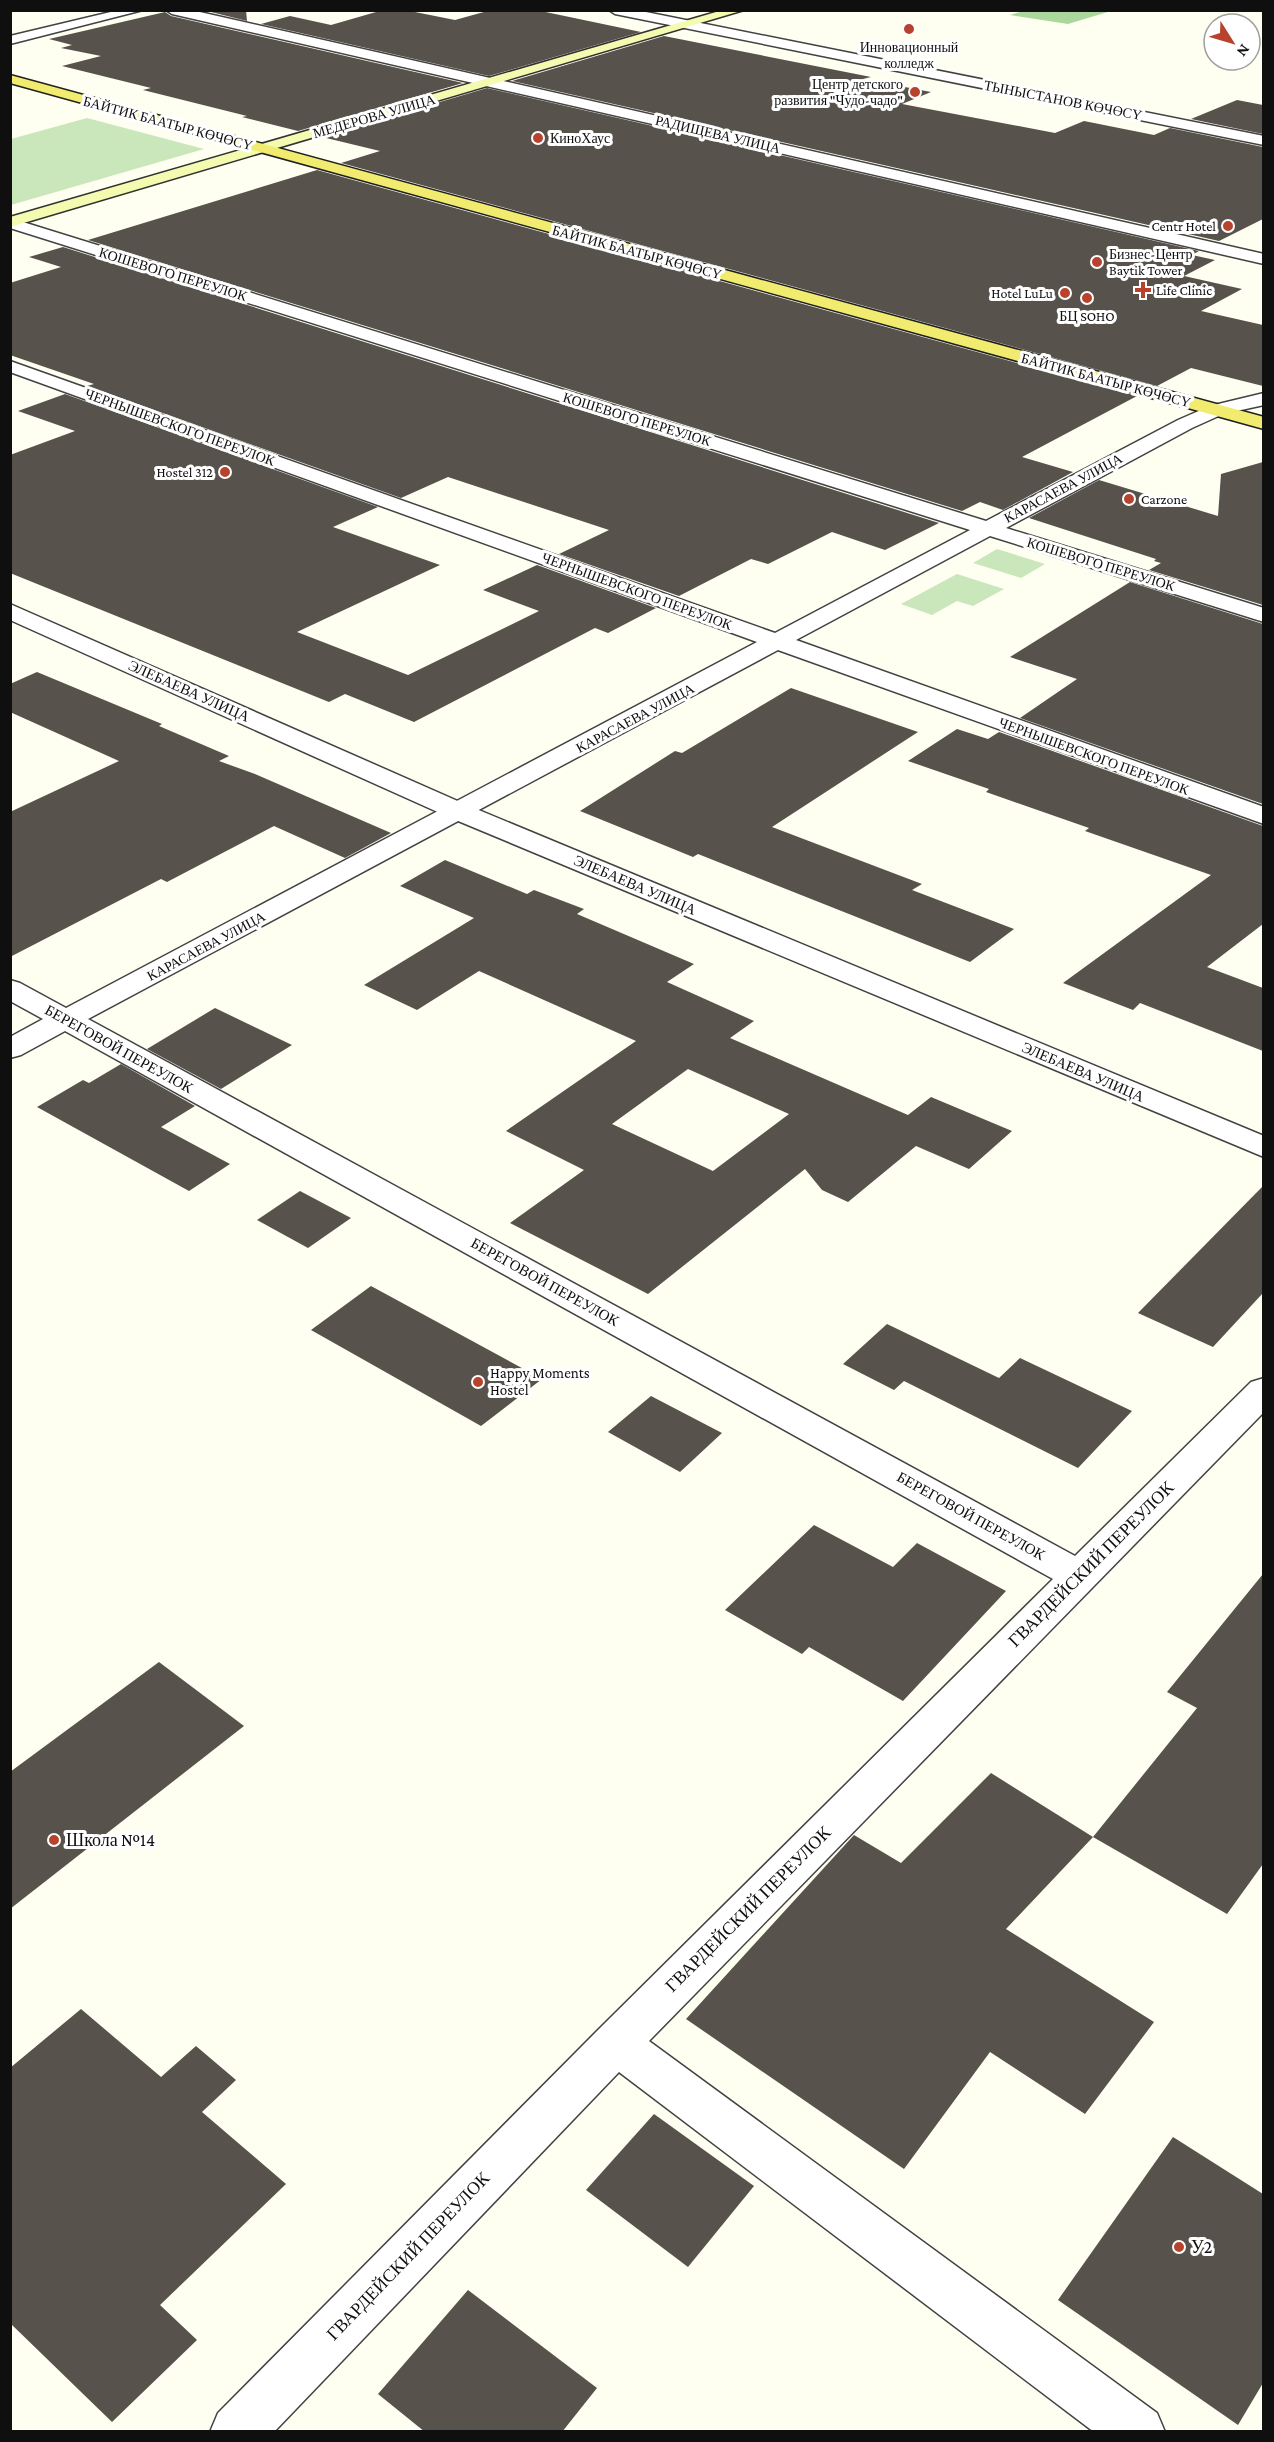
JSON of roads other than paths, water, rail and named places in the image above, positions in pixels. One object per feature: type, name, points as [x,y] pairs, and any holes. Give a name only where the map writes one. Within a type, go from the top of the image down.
[{"type":"main road","name":"МЕДЕРОВА УЛИЦА","points":[[10,222],[738,10]]},
{"type":"main road","name":"БАЙТИК БААТЫР КӨЧӨСҮ","points":[[10,80],[1263,423]]},
{"type":"street","points":[[10,40],[137,10]]},
{"type":"street","name":"РАДИЩЕВА УЛИЦА","points":[[172,10],[1263,259]]},
{"type":"street","name":"ТЫНЫСТАНОВ КӨЧӨСҮ","points":[[615,10],[1263,141]]},
{"type":"street","name":"КОШЕВОГО ПЕРЕУЛОК","points":[[10,222],[1263,615]]},
{"type":"street","name":"ЧЕРНЫШЕВСКОГО ПЕРЕУЛОК","points":[[10,366],[1263,816]]},
{"type":"street","name":"КАРАСАЕВА УЛИЦА","points":[[10,1049],[460,812],[1185,423],[1217,410],[1263,399]]},
{"type":"street","name":"ЭЛЕБАЕВА УЛИЦА","points":[[10,611],[460,812],[1263,1148]]},
{"type":"street","name":"БЕРЕГОВОЙ ПЕРЕУЛОК","points":[[10,989],[1080,1575]]},
{"type":"street","name":"ГВАРДЕЙСКИЙ ПЕРЕУЛОК","points":[[237,2432],[616,2043],[1263,1390]]},
{"type":"street","points":[[616,2043],[1138,2432]]},
{"type":"place","name":"Инновационный колледж","points":[[909,29]]},
{"type":"place","name":"Центр детского развития \"Чудо-чадо\"","points":[[915,92]]},
{"type":"place","name":"КиноХаус","points":[[538,138]]},
{"type":"place","name":"Centr Hotel","points":[[1228,226]]},
{"type":"place","name":"Бизнес-Центр Baytik Tower","points":[[1097,262]]},
{"type":"place","name":"Life Clinic","points":[[1143,290]]},
{"type":"place","name":"Hotel LuLu","points":[[1065,293]]},
{"type":"place","name":"БЦ SOHO","points":[[1087,298]]},
{"type":"place","name":"Hostel 312","points":[[225,472]]},
{"type":"place","name":"Carzone","points":[[1129,499]]},
{"type":"place","name":"Happy Moments Hostel","points":[[478,1382]]},
{"type":"place","name":"Школа №14","points":[[54,1840]]},
{"type":"place","name":"У2","points":[[1179,2247]]}]
